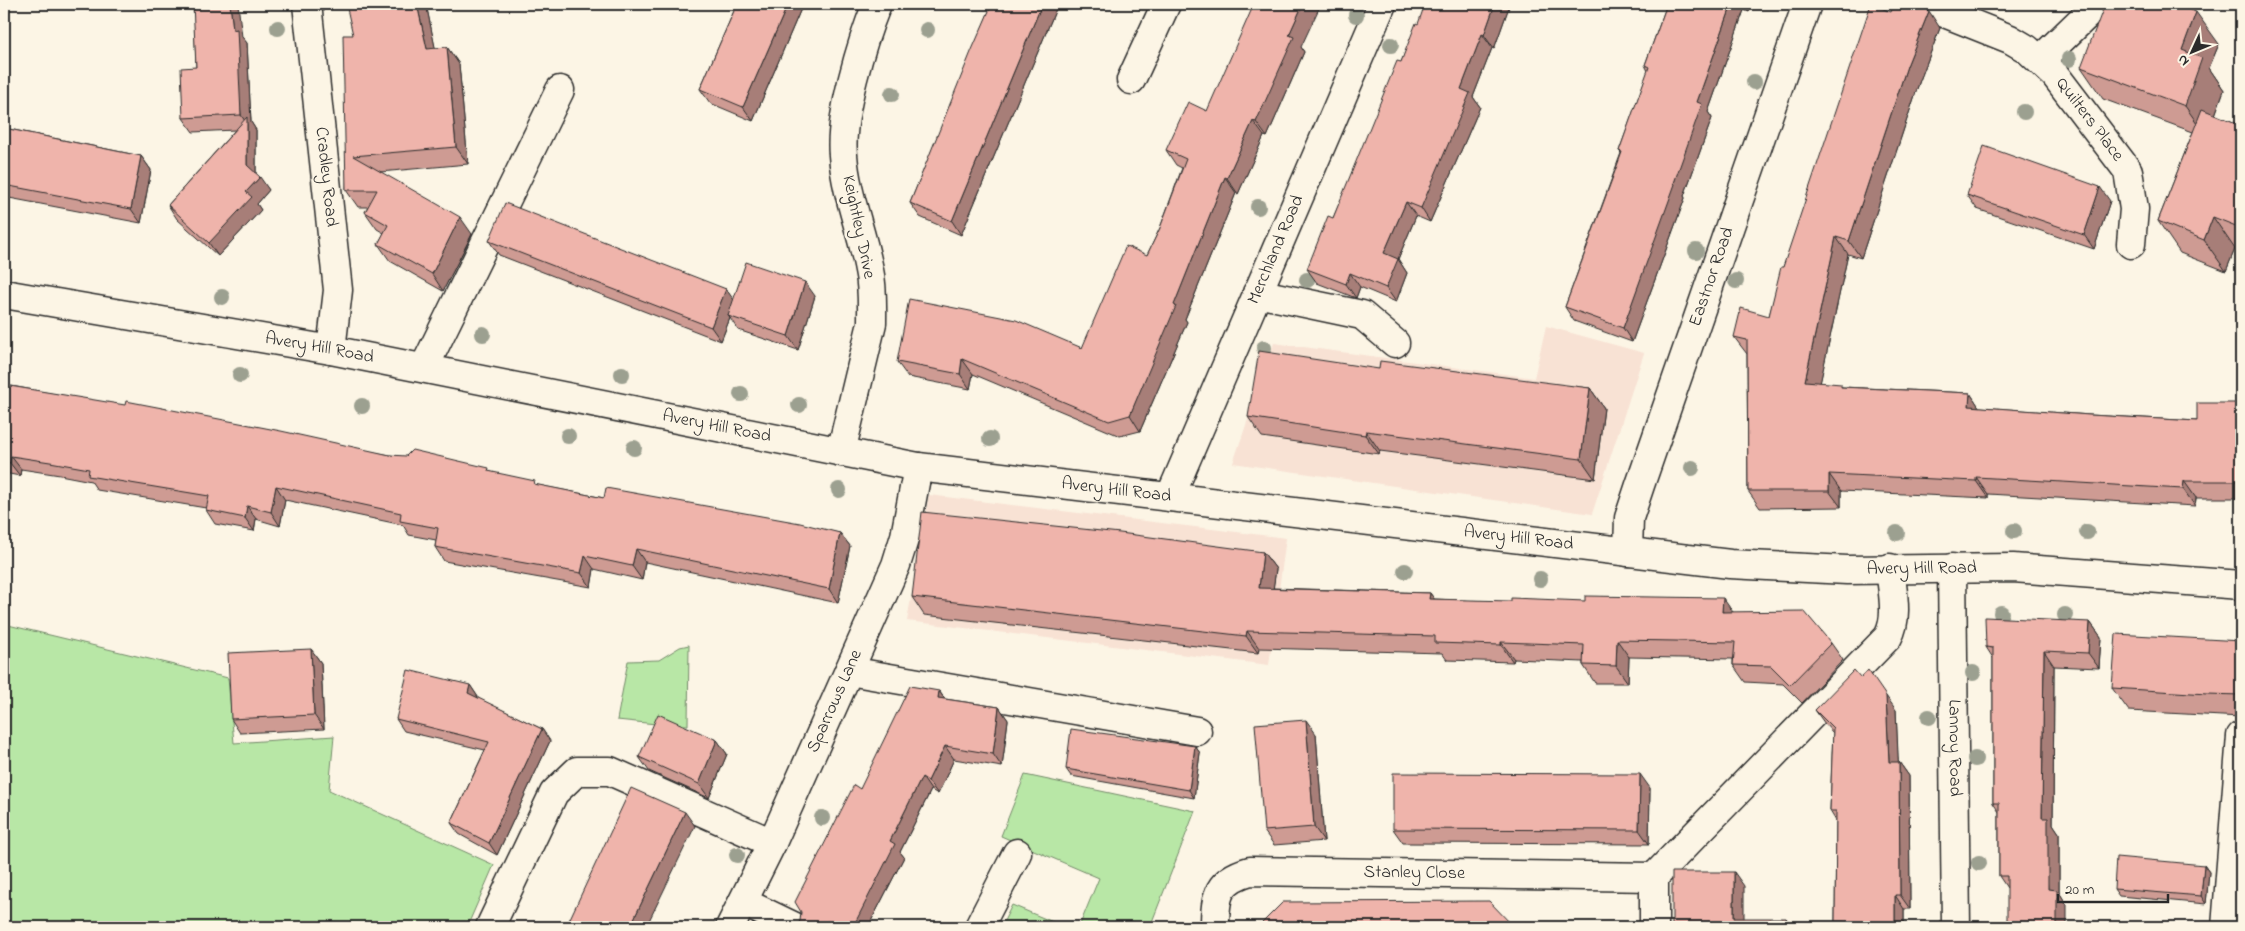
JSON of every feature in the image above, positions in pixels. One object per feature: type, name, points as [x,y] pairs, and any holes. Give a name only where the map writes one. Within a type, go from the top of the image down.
[{"type":"street","name":"Cradley Road","points":[[307,4],[338,290],[331,350]]},
{"type":"street","name":"Keightley Drive","points":[[841,452],[872,323],[870,271],[850,198],[842,153],[854,77],[865,34],[877,4]]},
{"type":"street","points":[[1131,80],[1166,4]]},
{"type":"street","name":"Merchland Road","points":[[1170,497],[1382,4]]},
{"type":"street","name":"Eastnor Road","points":[[1628,552],[1630,518],[1640,485],[1807,4]]},
{"type":"street","name":"Quilters Place","points":[[1922,4],[2010,39],[2040,60],[2060,82],[2128,171],[2134,209],[2131,244]]},
{"type":"street","points":[[2040,60],[2098,4]]},
{"type":"street","points":[[424,368],[560,90]]},
{"type":"street","points":[[1257,293],[1362,315],[1395,343]]},
{"type":"street","name":"Avery Hill Road","points":[[4,294],[331,350],[918,467],[1730,564],[1847,570],[2013,568],[2241,585]]},
{"type":"street","name":"Sparrows Lane","points":[[730,927],[772,844],[896,565],[910,513],[918,467]]},
{"type":"street","points":[[1654,927],[1654,877],[1888,637],[1892,630],[1894,618],[1890,568]]},
{"type":"street","name":"Lannoy Road","points":[[1952,568],[1956,927]]},
{"type":"street","points":[[849,671],[1197,731]]},
{"type":"street","points":[[2226,927],[2241,736]]},
{"type":"street","points":[[490,927],[554,792],[577,771],[610,771],[772,844]]},
{"type":"street","points":[[979,927],[1017,853]]},
{"type":"street","name":"Stanley Close","points":[[1216,927],[1217,898],[1222,885],[1234,876],[1250,871],[1654,877]]},
{"type":"street","points":[[743,902],[795,927]]},
{"type":"shaded area","points":[[1546,326],[1644,353],[1592,514],[1233,463],[1274,343],[1534,378]]},
{"type":"shaded area","points":[[929,495],[1286,538],[1269,665],[907,621]]},
{"type":"green space","points":[[4,624],[228,678],[234,743],[334,736],[329,790],[494,865],[467,927],[4,927]]},
{"type":"green space","points":[[689,645],[688,725],[617,720],[628,661],[659,660],[680,647]]},
{"type":"green space","points":[[1025,775],[1195,811],[1150,927],[1079,927],[1099,878],[1001,836]]},
{"type":"green space","points":[[1012,905],[1065,927],[1001,927]]},
{"type":"building","points":[[193,4],[230,4],[233,30],[237,29],[241,115],[183,118],[181,68],[196,67]]},
{"type":"building","points":[[346,4],[417,4],[427,49],[447,47],[456,147],[353,156],[460,217],[432,274],[378,244],[388,225],[365,212],[377,190],[346,190],[343,35],[353,35]]},
{"type":"building","points":[[737,4],[788,4],[743,107],[700,89]]},
{"type":"building","points":[[992,4],[1042,4],[952,221],[910,203]]},
{"type":"building","points":[[1254,4],[1303,4],[1289,35],[1294,37],[1256,122],[1253,121],[1227,178],[1225,177],[1174,305],[1176,306],[1130,415],[1109,421],[962,359],[960,374],[897,362],[909,299],[1016,320],[1082,348],[1126,246],[1147,255],[1160,228],[1186,159],[1166,150],[1188,102],[1207,111]]},
{"type":"building","points":[[1425,4],[1495,4],[1461,89],[1470,93],[1421,208],[1406,202],[1384,253],[1398,259],[1386,288],[1350,273],[1346,284],[1307,269],[1328,216],[1333,218],[1397,61],[1401,62]]},
{"type":"building","points":[[1667,4],[1732,4],[1697,102],[1702,104],[1623,328],[1565,307],[1622,152],[1619,151],[1649,67],[1645,65]]},
{"type":"building","points":[[1871,4],[1891,12],[1894,4],[1912,4],[1929,11],[1907,66],[1849,241],[1836,237],[1805,381],[1841,384],[1841,387],[1970,393],[1969,406],[2197,421],[2197,403],[2241,403],[2241,481],[2184,481],[2183,489],[1976,477],[1976,481],[1829,474],[1829,491],[1748,491],[1747,340],[1734,337],[1741,308],[1769,316],[1781,267],[1783,267]]},
{"type":"building","points":[[2105,4],[2173,4],[2196,12],[2182,50],[2202,58],[2185,106],[2081,67]]},
{"type":"building","points":[[2202,109],[2241,125],[2241,228],[2213,217],[2204,240],[2158,221]]},
{"type":"building","points":[[247,117],[247,165],[260,177],[246,192],[252,197],[209,243],[168,205]]},
{"type":"building","points":[[4,128],[141,156],[131,209],[4,185]]},
{"type":"building","points":[[1984,146],[2100,187],[2084,235],[1967,195]]},
{"type":"building","points":[[505,203],[726,289],[711,327],[489,241]]},
{"type":"building","points":[[746,262],[805,282],[788,336],[728,316]]},
{"type":"building","points":[[1259,351],[1379,369],[1380,361],[1590,388],[1581,459],[1366,431],[1365,435],[1248,417]]},
{"type":"building","points":[[4,385],[125,405],[126,401],[281,431],[390,455],[406,456],[412,450],[489,468],[488,471],[535,481],[534,484],[604,498],[606,488],[800,523],[840,533],[829,589],[636,549],[632,566],[585,556],[581,573],[435,547],[438,528],[400,521],[401,513],[276,486],[271,512],[247,506],[245,518],[206,510],[209,496],[88,476],[89,469],[50,462],[11,456],[10,463],[4,461]]},
{"type":"building","points":[[922,512],[1120,533],[1263,552],[1259,588],[1430,593],[1429,599],[1511,601],[1511,598],[1585,601],[1585,596],[1723,598],[1722,612],[1804,611],[1831,643],[1790,685],[1771,666],[1733,665],[1735,642],[1617,640],[1616,666],[1583,665],[1584,645],[1501,642],[1501,645],[1435,643],[1435,636],[1247,631],[1246,636],[912,597]]},
{"type":"building","points":[[1985,617],[2090,622],[2088,653],[2044,651],[2042,818],[2048,818],[2048,889],[2057,890],[2057,927],[2007,927],[2007,876],[1999,876],[1999,803],[1993,803],[1993,648],[1986,647]]},
{"type":"building","points":[[2116,634],[2241,641],[2241,695],[2112,688]]},
{"type":"building","points":[[311,649],[314,715],[231,719],[228,653]]},
{"type":"building","points":[[408,670],[470,685],[468,693],[542,729],[489,843],[451,823],[489,742],[396,719]]},
{"type":"building","points":[[1854,670],[1861,678],[1868,670],[1886,696],[1889,762],[1899,762],[1900,895],[1895,895],[1895,927],[1844,927],[1844,922],[1835,922],[1836,811],[1830,811],[1833,728],[1815,710]]},
{"type":"building","points":[[910,686],[939,691],[938,698],[999,707],[993,754],[945,746],[928,781],[922,777],[890,841],[895,844],[853,927],[839,927],[827,921],[824,927],[794,927],[800,921],[801,912],[795,902],[854,785],[860,789]]},
{"type":"building","points":[[658,714],[717,740],[699,784],[639,757]]},
{"type":"building","points":[[1306,720],[1314,827],[1264,831],[1255,724]]},
{"type":"building","points":[[1071,729],[1195,746],[1189,790],[1066,769]]},
{"type":"building","points":[[1393,773],[1640,774],[1639,830],[1393,829]]},
{"type":"building","points":[[631,788],[685,812],[630,927],[566,927]]},
{"type":"building","points":[[2116,857],[2204,865],[2201,896],[2114,889]]},
{"type":"building","points":[[1672,872],[1734,872],[1734,918],[1786,918],[1787,927],[1672,927]]},
{"type":"building","points":[[1489,901],[1514,927],[1258,927],[1283,902]]}]
